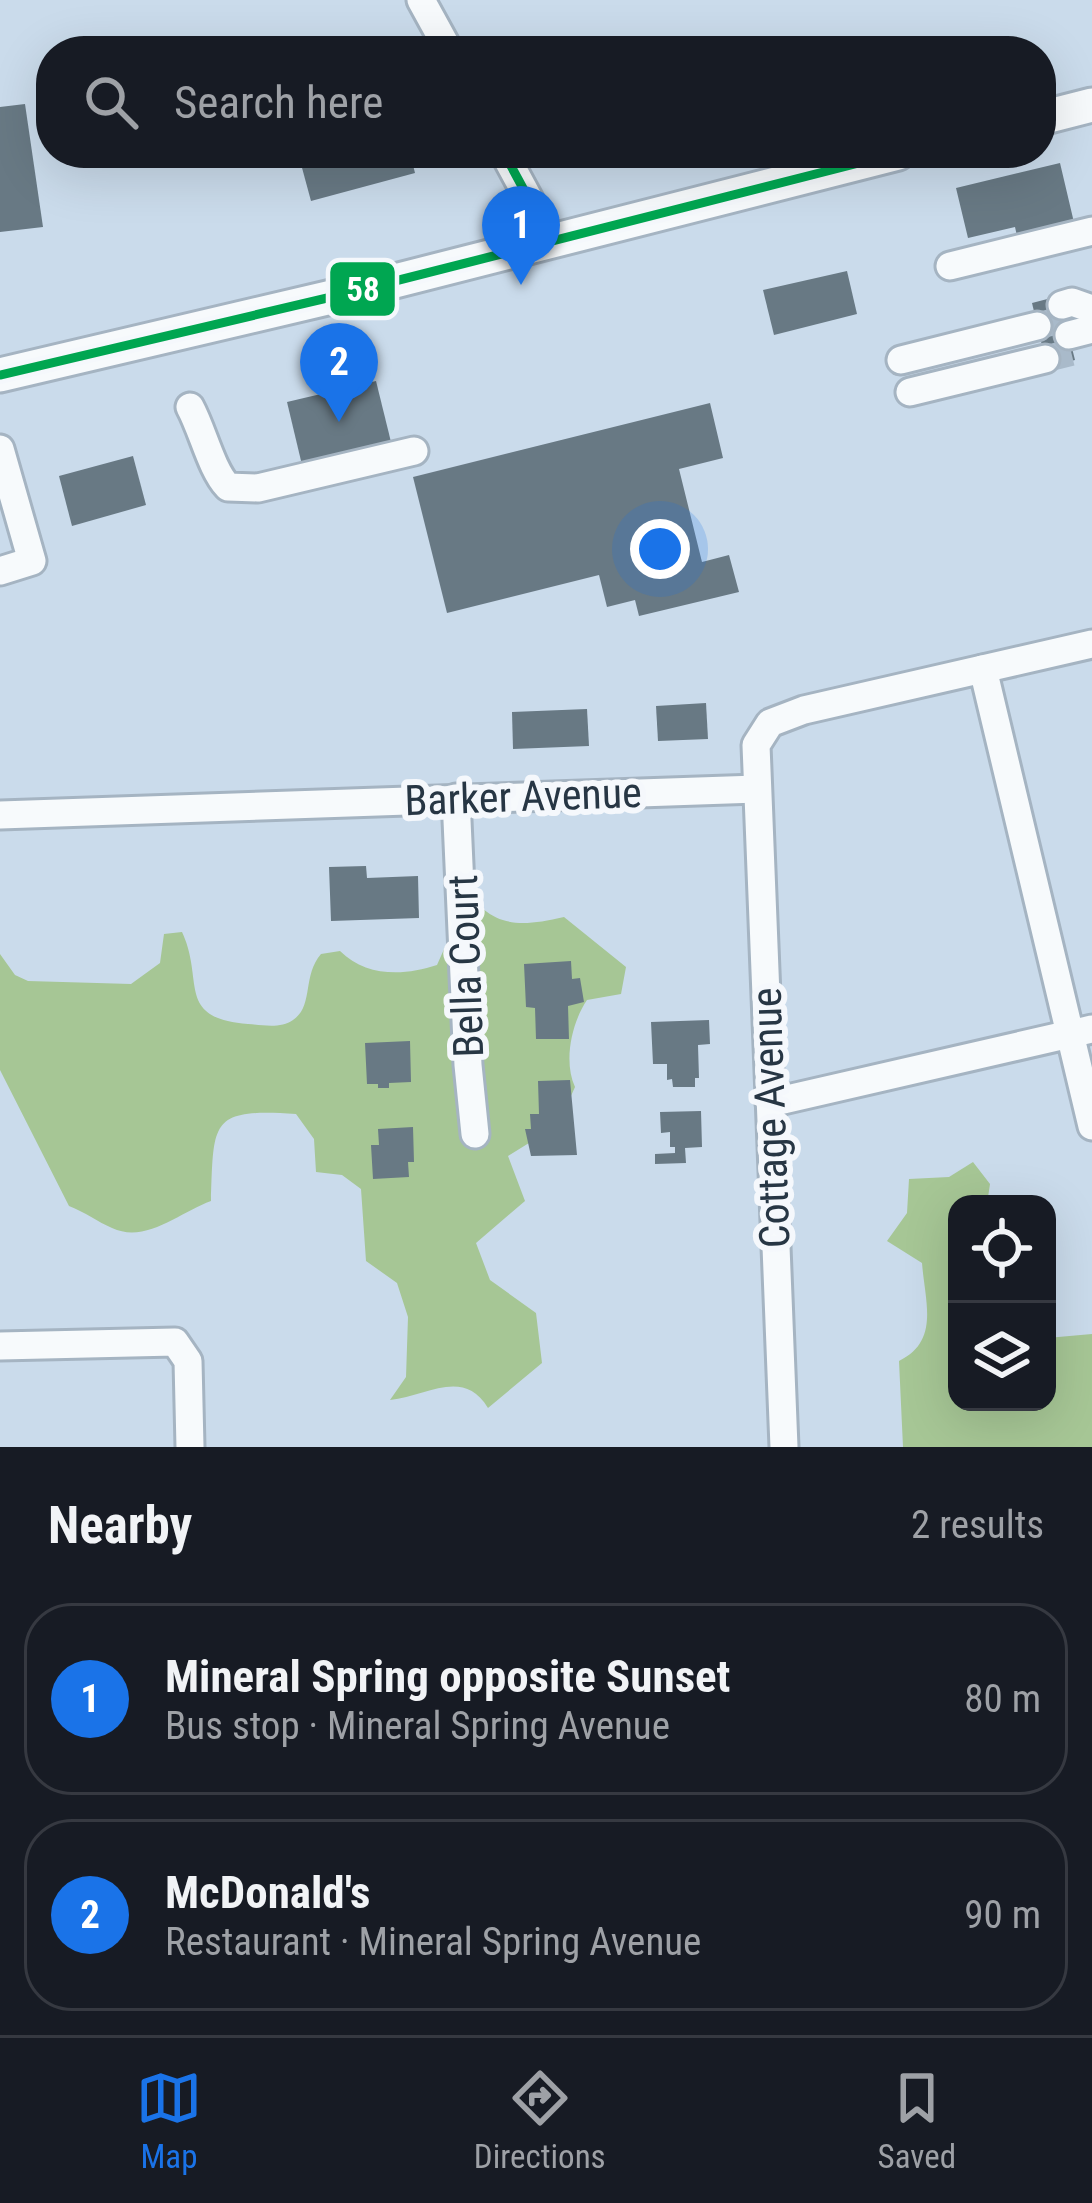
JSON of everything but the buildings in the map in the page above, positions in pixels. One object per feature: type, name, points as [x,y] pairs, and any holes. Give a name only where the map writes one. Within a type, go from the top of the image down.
[{"type":"main road","points":[[1056,115],[1091,107]]},
{"type":"main road","points":[[0,375],[840,168]]},
{"type":"street","points":[[421,0],[441,36]]},
{"type":"street","points":[[512,168],[531,203],[544,244]]},
{"type":"street","points":[[950,266],[1092,231]]},
{"type":"street","points":[[1012,317],[1066,329],[906,376],[998,336],[1012,317]]},
{"type":"street","points":[[190,407],[218,477],[228,487],[258,488],[415,451]]},
{"type":"street","points":[[0,449],[32,561],[0,571]]},
{"type":"street","points":[[757,789],[756,745],[770,723],[804,710],[1092,644]]},
{"type":"street","points":[[983,669],[1082,1032],[1092,1126]]},
{"type":"street","name":"Barker Avenue","points":[[0,815],[757,789]]},
{"type":"street","name":"Cottage Avenue","points":[[757,789],[784,1447]]},
{"type":"street","name":"Bella Court","points":[[457,798],[468,1065],[476,1134]]},
{"type":"street","points":[[770,1103],[1082,1032]]},
{"type":"street","points":[[0,1346],[175,1342],[188,1361],[190,1447]]},
{"type":"green space","points":[[460,880],[492,915],[516,923],[564,917],[626,967],[621,994],[587,1000],[577,1019],[570,1054],[575,1087],[558,1125],[508,1156],[525,1201],[476,1243],[490,1280],[536,1313],[542,1363],[488,1408],[467,1389],[455,1387],[390,1400],[406,1377],[408,1317],[397,1283],[366,1261],[361,1189],[342,1175],[316,1172],[314,1139],[296,1114],[232,1118],[216,1137],[211,1201],[163,1225],[125,1232],[69,1206],[0,1070],[0,954],[15,975],[28,981],[131,984],[160,963],[164,934],[182,932],[196,994],[210,1014],[248,1024],[277,1025],[288,1023],[304,1007],[321,954],[340,951],[361,966],[386,972],[437,965],[453,929]]},
{"type":"green space","points":[[973,1162],[990,1184],[988,1195],[948,1195],[948,1411],[1056,1411],[1056,1337],[1092,1334],[1092,1447],[903,1447],[899,1361],[920,1343],[927,1306],[922,1263],[887,1241],[907,1213],[909,1179],[949,1177]]},
{"type":"tunnel","points":[[1037,326],[1065,319]]},
{"type":"tunnel","points":[[1045,359],[1073,352]]},
{"type":"transit line","name":"58","points":[[512,168],[531,203],[544,244]]},
{"type":"transit line","name":"58","points":[[0,375],[340,295],[839,168]]},
{"type":"place","name":"Mineral Spring opposite Sunset","points":[[521,285]]},
{"type":"place","name":"McDonald's","points":[[339,422]]}]
